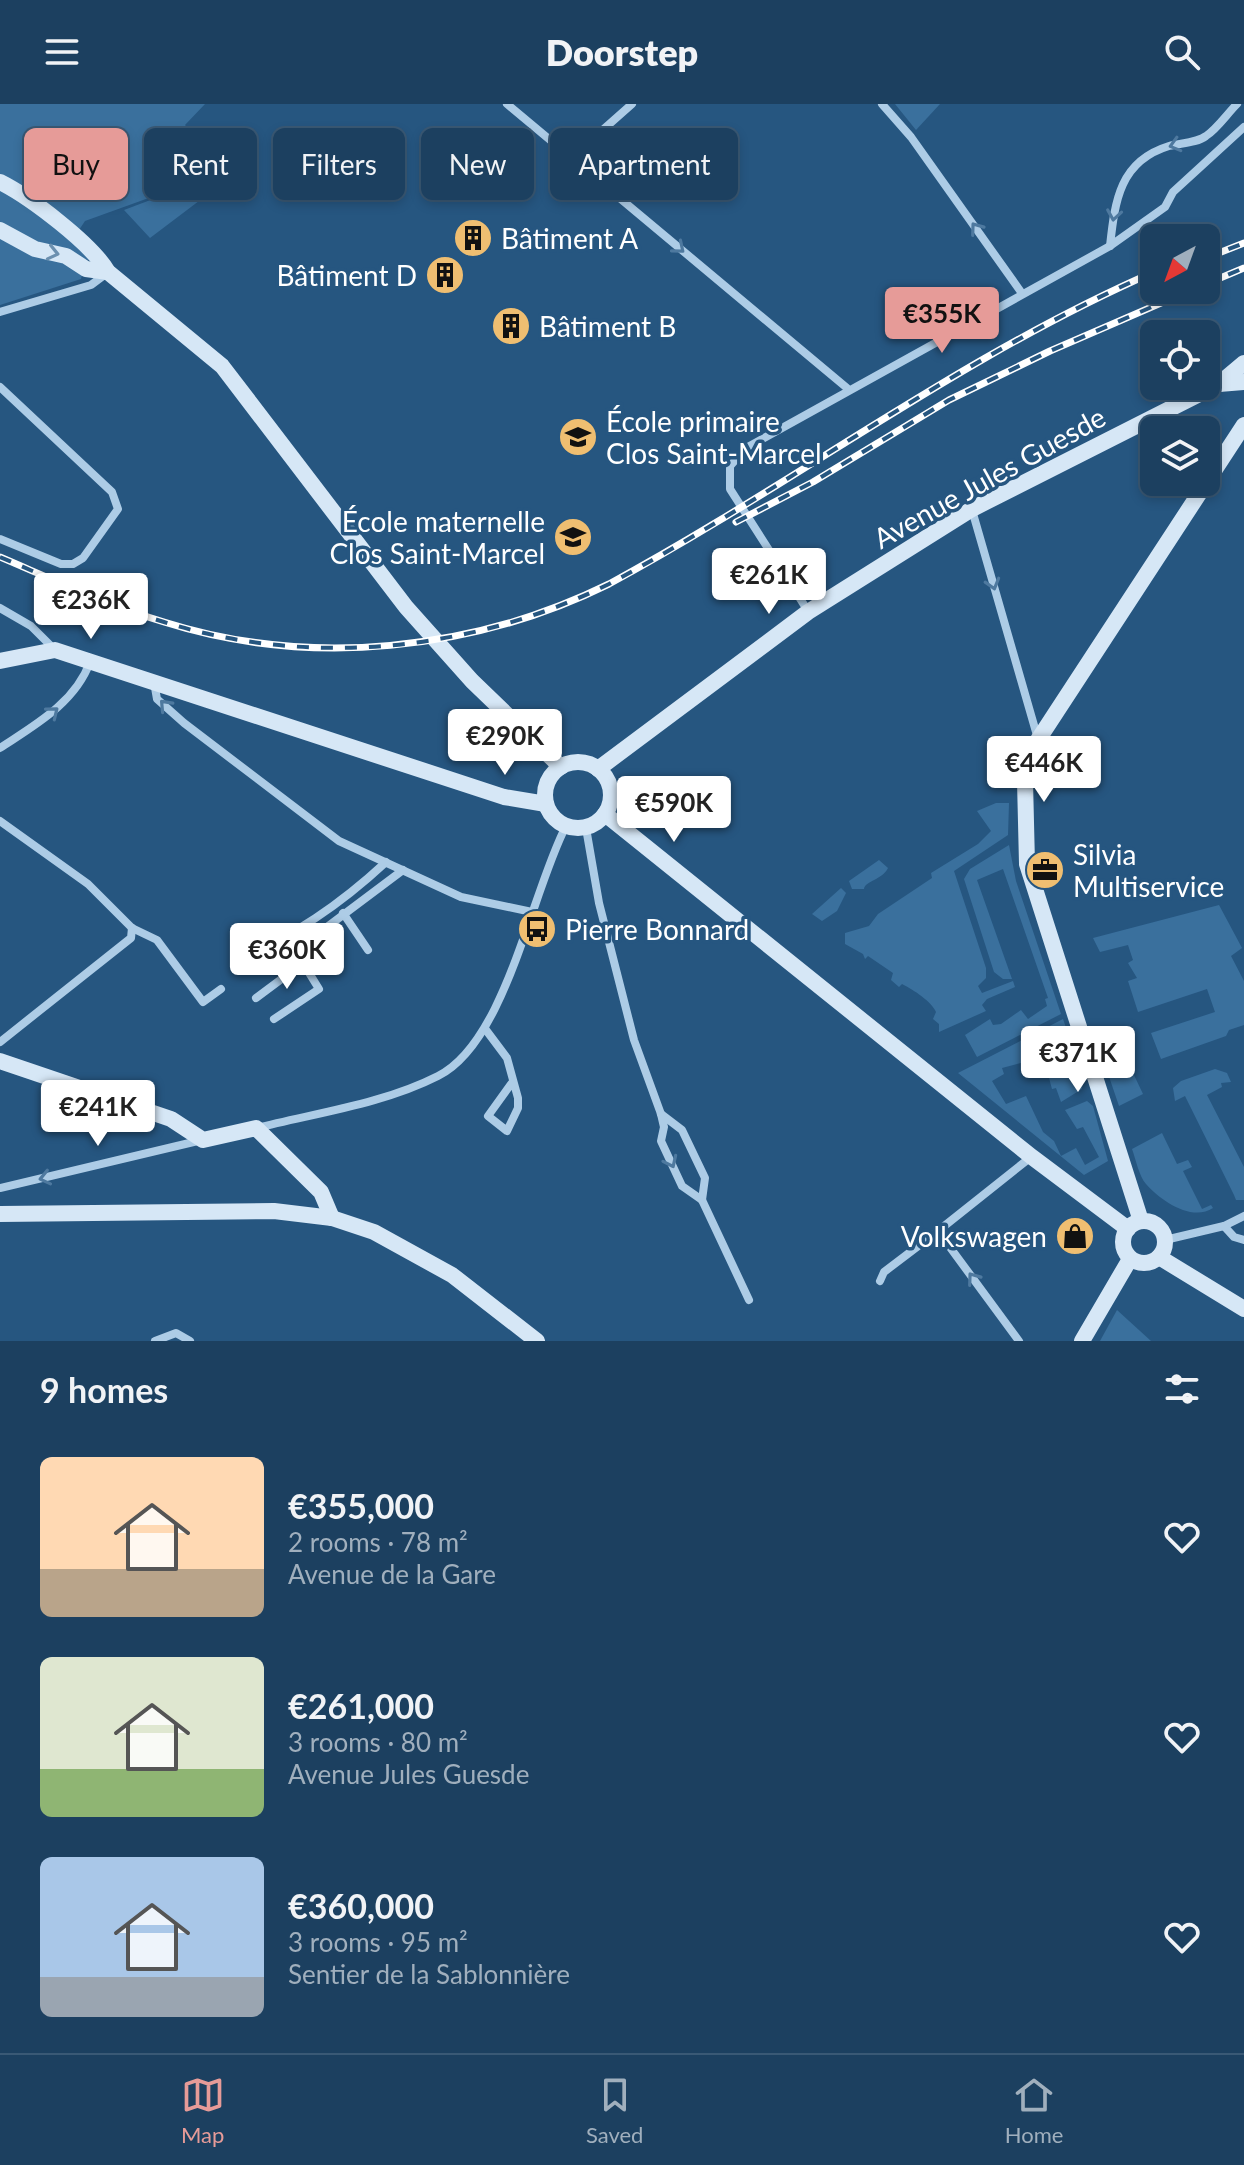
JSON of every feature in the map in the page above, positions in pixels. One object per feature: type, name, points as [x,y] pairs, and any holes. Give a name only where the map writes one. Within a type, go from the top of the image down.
[{"type":"main road","points":[[0,182],[44,208],[55,222],[99,256],[108,272],[222,366],[406,607],[472,681],[561,767]]},
{"type":"main road","points":[[0,230],[35,249],[66,256],[86,269],[108,272]]},
{"type":"main road","name":"Avenue Jules Guesde","points":[[1220,383],[1244,363]]},
{"type":"main road","name":"Avenue Jules Guesde","points":[[1220,384],[1244,382]]},
{"type":"main road","name":"Avenue Jules Guesde","points":[[598,769],[808,612],[972,509],[1187,400]]},
{"type":"main road","points":[[1134,1225],[1027,864],[1025,781],[1038,740],[1244,425]]},
{"type":"main road","points":[[0,661],[55,650],[504,797],[546,804]]},
{"type":"main road","points":[[579,763],[598,769],[609,785],[610,805],[605,814],[586,828],[566,826],[557,821],[546,804],[547,783],[561,767],[579,763]]},
{"type":"main road","points":[[605,814],[1032,1157],[1134,1225],[1154,1224],[1165,1240],[1159,1257],[1148,1263],[1130,1259]]},
{"type":"main road","points":[[0,1061],[171,1119],[203,1140],[256,1128],[264,1140],[321,1192],[332,1218]]},
{"type":"main road","points":[[0,1214],[274,1211],[332,1218],[374,1232],[452,1275],[537,1341]]},
{"type":"main road","points":[[1130,1259],[1123,1241],[1134,1225]]},
{"type":"main road","points":[[1159,1257],[1244,1309]]},
{"type":"main road","points":[[1082,1341],[1130,1259]]},
{"type":"street","points":[[507,104],[550,140]]},
{"type":"street","points":[[605,128],[632,104]]},
{"type":"street","points":[[882,104],[911,137],[1021,292]]},
{"type":"street","points":[[1110,246],[1114,206],[1128,170],[1142,157],[1168,146],[1205,137],[1237,104]]},
{"type":"street","points":[[808,612],[730,489],[727,477],[730,466],[746,448],[847,388],[1110,246],[1165,207],[1173,192],[1244,127]]},
{"type":"street","points":[[621,200],[847,388]]},
{"type":"street","points":[[0,312],[91,285],[108,272]]},
{"type":"street","points":[[0,387],[112,492],[118,503],[116,515],[83,558],[73,564],[61,564],[0,539]]},
{"type":"street","points":[[972,509],[1038,740]]},
{"type":"street","points":[[0,608],[31,626],[55,650]]},
{"type":"street","points":[[0,748],[64,702],[85,675],[90,661]]},
{"type":"street","points":[[154,682],[157,699],[184,723],[339,841],[461,897],[532,912]]},
{"type":"street","points":[[0,821],[88,884],[132,928],[157,940],[203,1002],[221,989]]},
{"type":"street","points":[[256,1128],[374,1099],[439,1076],[459,1061],[486,1030],[566,826]]},
{"type":"street","points":[[586,828],[599,903],[634,1040],[661,1114],[664,1127],[661,1141],[682,1186],[702,1200],[749,1300]]},
{"type":"street","points":[[235,957],[254,951],[315,916],[362,884],[386,862]]},
{"type":"street","points":[[274,1019],[319,989],[303,963],[299,948],[403,870]]},
{"type":"street","points":[[343,913],[368,950]]},
{"type":"street","points":[[0,1042],[131,938],[132,928]]},
{"type":"street","points":[[256,998],[303,963]]},
{"type":"street","points":[[486,1030],[507,1058],[518,1108],[507,1131],[488,1116],[511,1084]]},
{"type":"street","points":[[661,1114],[682,1130],[705,1178],[702,1200]]},
{"type":"street","points":[[1,1188],[203,1140]]},
{"type":"street","points":[[880,1281],[884,1272],[1032,1157]]},
{"type":"street","points":[[1165,1240],[1224,1226],[1244,1216]]},
{"type":"street","points":[[1224,1226],[1234,1237],[1244,1240]]},
{"type":"street","points":[[938,1231],[1019,1341]]},
{"type":"street","points":[[155,1341],[176,1333],[190,1341]]},
{"type":"shaded area","points":[[0,104],[205,104],[185,125],[188,128],[144,128],[144,200],[85,221],[79,230],[33,200],[128,200],[128,128],[24,128],[24,194],[0,178]]},
{"type":"shaded area","points":[[895,104],[940,104],[916,130]]},
{"type":"shaded area","points":[[0,188],[49,220],[91,261],[41,245],[0,225]]},
{"type":"shaded area","points":[[150,200],[200,200],[150,238],[124,210]]},
{"type":"shaded area","points":[[0,236],[61,259],[82,275],[81,279],[0,305]]},
{"type":"shaded area","points":[[996,803],[1009,803],[1008,835],[954,871],[986,968],[986,978],[978,986],[982,993],[1013,981],[1015,987],[987,999],[982,1005],[986,1011],[939,1032],[939,1024],[933,1019],[936,1012],[931,1004],[902,984],[899,987],[891,980],[893,973],[868,956],[865,959],[863,954],[845,944],[845,933],[869,926],[878,914],[932,878],[931,873],[978,844],[991,831],[977,811]]},
{"type":"shaded area","points":[[1009,845],[1016,881],[1061,1014],[977,1057],[965,1035],[990,1019],[993,1025],[1001,1024],[1021,1010],[1028,1019],[1047,1006],[1045,999],[1048,998],[1003,869],[977,880],[1012,979],[1003,979],[994,972],[964,879],[970,869]]},
{"type":"shaded area","points":[[879,860],[888,868],[885,872],[864,889],[852,889],[849,881]]},
{"type":"shaded area","points":[[841,888],[846,893],[837,911],[822,921],[812,914]]},
{"type":"shaded area","points":[[1219,905],[1242,948],[1231,956],[1244,981],[1244,1025],[1229,1030],[1226,1036],[1161,1059],[1151,1033],[1215,1012],[1207,989],[1138,1012],[1128,981],[1137,978],[1128,963],[1133,960],[1128,945],[1100,952],[1093,938]]},
{"type":"shaded area","points":[[1063,1019],[1083,1077],[1082,1089],[1061,1102],[1056,1088],[1052,1089],[1049,1078],[1077,1067],[1061,1045],[1051,1050],[1048,1045],[1035,1052],[1032,1060],[1002,1068],[1004,1074],[992,1081],[1006,1104],[1026,1096],[1043,1132],[1054,1141],[1061,1156],[1076,1148],[1085,1165],[1099,1157],[1083,1127],[1077,1129],[1065,1110],[1087,1101],[1093,1106],[1108,1161],[1084,1175],[958,1073]]},
{"type":"shaded area","points":[[1116,1047],[1126,1058],[1114,1067],[1119,1078],[1133,1073],[1143,1094],[1119,1106],[1102,1056]]},
{"type":"shaded area","points":[[1215,1069],[1227,1073],[1231,1082],[1221,1083],[1222,1087],[1207,1095],[1244,1167],[1244,1200],[1236,1200],[1185,1096],[1175,1101],[1173,1088],[1181,1081]]},
{"type":"shaded area","points":[[1162,1133],[1177,1164],[1188,1160],[1192,1167],[1183,1171],[1202,1209],[1211,1205],[1213,1208],[1196,1213],[1177,1208],[1144,1181],[1132,1149]]},
{"type":"shaded area","points":[[1117,1310],[1151,1341],[1100,1341]]},
{"type":"railway","points":[[1220,252],[1244,243]]},
{"type":"railway","points":[[1220,278],[1244,268]]},
{"type":"railway","points":[[0,557],[164,622],[219,636],[276,645],[333,648],[390,645],[447,638],[503,625],[557,607],[609,584],[1013,342],[1140,279]]},
{"type":"railway","points":[[736,522],[813,482],[949,400],[1050,351],[1159,304]]},
{"type":"place","name":"Bâtiment A","points":[[473,238]]},
{"type":"place","name":"Bâtiment D","points":[[445,275]]},
{"type":"place","name":"Bâtiment B","points":[[511,326]]},
{"type":"place","name":"École primaire Clos Saint-Marcel","points":[[578,437]]},
{"type":"place","name":"École maternelle Clos Saint-Marcel","points":[[573,537]]},
{"type":"place","name":"Silvia Multiservice","points":[[1045,870]]},
{"type":"place","name":"Pierre Bonnard","points":[[537,929]]},
{"type":"place","name":"Volkswagen","points":[[1075,1236]]}]
